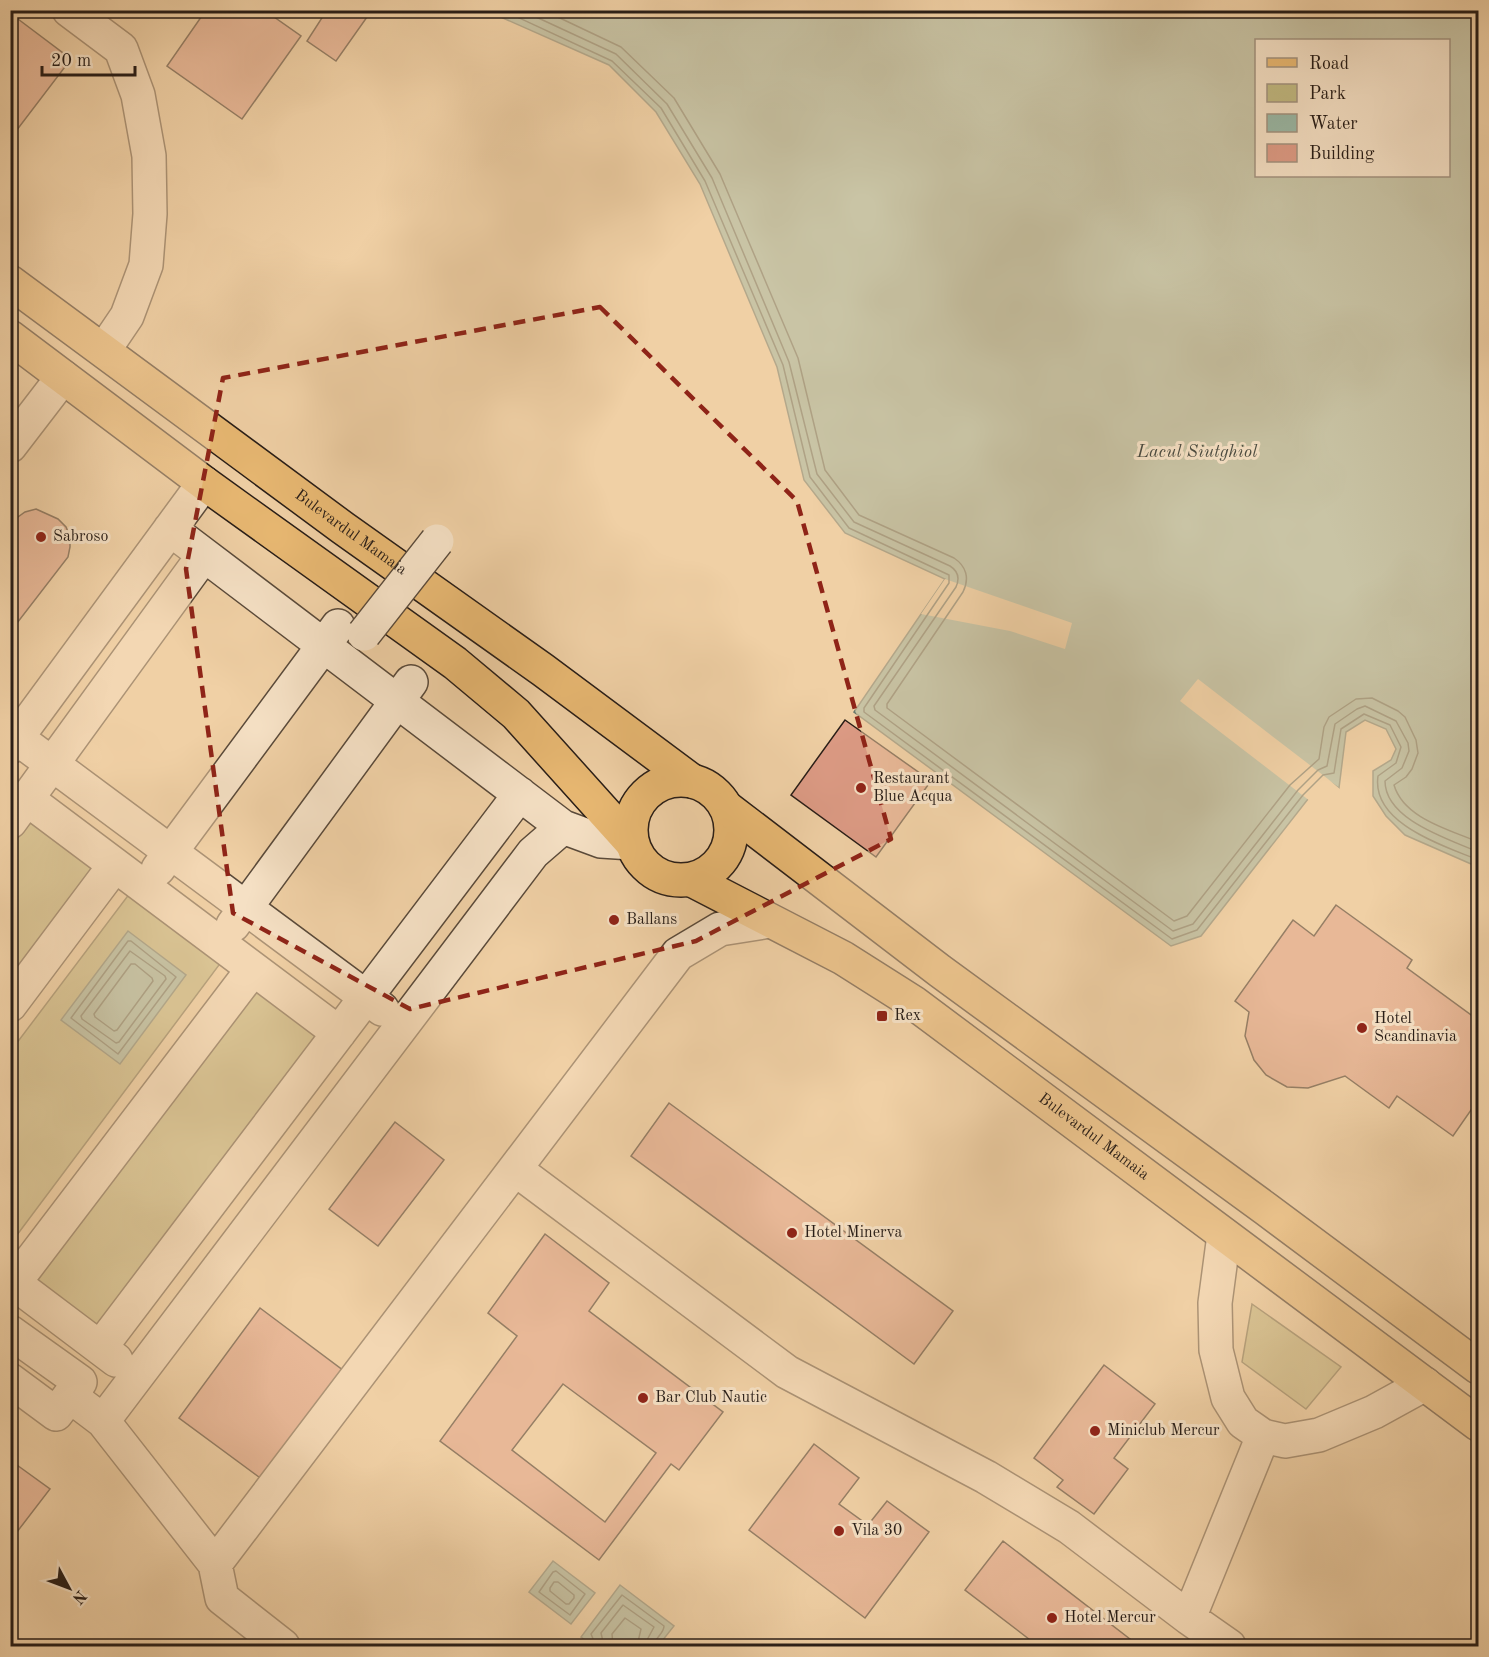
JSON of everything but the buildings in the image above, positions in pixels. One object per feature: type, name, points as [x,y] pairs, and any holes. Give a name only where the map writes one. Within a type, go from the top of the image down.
[{"type":"main road","name":"Bulevardul Mamaia","points":[[10,282],[343,528],[543,670],[692,781]]},
{"type":"main road","points":[[10,338],[204,483],[455,663],[516,714],[632,843]]},
{"type":"main road","points":[[727,808],[731,822],[731,840],[728,850],[708,873],[692,880],[665,878],[648,869],[637,855],[631,834],[633,816],[644,797],[664,783],[675,780],[702,784],[717,794],[727,808],[940,971],[1479,1367]]},
{"type":"main road","name":"Bulevardul Mamaia","points":[[692,880],[843,958],[914,1004],[1479,1424]]},
{"type":"street","points":[[69,10],[121,49],[138,95],[149,156],[150,214],[146,265],[127,316],[104,350]]},
{"type":"street","points":[[10,446],[63,377]]},
{"type":"street","points":[[204,483],[14,742],[53,764],[403,1024]]},
{"type":"street","points":[[170,529],[204,555],[342,635],[520,794],[563,827],[601,842],[632,843]]},
{"type":"street","points":[[144,887],[342,635],[437,541]]},
{"type":"street","points":[[204,555],[19,811],[115,865],[339,1033]]},
{"type":"street","points":[[219,944],[404,692]]},
{"type":"street","points":[[100,1348],[520,794]]},
{"type":"street","points":[[103,1421],[533,853],[563,827]]},
{"type":"street","points":[[10,1005],[115,865]]},
{"type":"street","points":[[215,1564],[678,954],[720,929],[770,921]]},
{"type":"street","points":[[136,1376],[12,1282],[253,969]]},
{"type":"street","points":[[515,1169],[787,1372],[986,1477],[1069,1527],[1229,1647]]},
{"type":"street","points":[[1224,1235],[1215,1303],[1216,1350],[1228,1398],[1243,1422],[1263,1436],[1285,1441],[1318,1435],[1374,1412],[1425,1384]]},
{"type":"street","points":[[10,1332],[80,1382],[56,1414],[10,1380]]},
{"type":"street","points":[[70,1396],[103,1421],[215,1564],[222,1599],[283,1647]]},
{"type":"street","points":[[1190,1618],[1263,1436]]},
{"type":"highlighted area","points":[[600,307],[797,501],[891,839],[696,941],[410,1009],[233,913],[186,569],[223,378]]},
{"type":"green space","points":[[35,815],[104,867],[10,991],[10,848]]},
{"type":"green space","points":[[133,889],[225,957],[11,1243],[10,1052]]},
{"type":"green space","points":[[254,976],[323,1029],[94,1332],[25,1280]]},
{"type":"green space","points":[[1252,1304],[1341,1367],[1306,1409],[1242,1362]]},
{"type":"water","name":"Lacul Siutghiol","points":[[487,11],[1478,11],[1478,867],[1405,835],[1386,816],[1373,796],[1373,771],[1391,760],[1396,749],[1386,729],[1365,720],[1346,732],[1339,788],[1327,780],[1308,799],[1201,936],[1171,946],[854,712],[945,579],[845,533],[804,480],[777,367],[700,184],[656,112],[609,65]]},
{"type":"water","points":[[128,931],[186,975],[120,1064],[61,1020]]},
{"type":"water","points":[[553,1561],[595,1593],[571,1624],[529,1592]]},
{"type":"water","points":[[620,1585],[674,1626],[658,1646],[594,1646],[581,1637]]},
{"type":"pier","points":[[945,579],[1072,623],[1065,649],[1010,631],[921,614]]},
{"type":"pier","points":[[1198,679],[1341,790],[1338,791],[1328,783],[1310,801],[1180,701]]},
{"type":"place","name":"Sabroso","points":[[41,537]]},
{"type":"place","name":"Restaurant Blue Acqua","points":[[861,788]]},
{"type":"place","name":"Ballans","points":[[614,920]]},
{"type":"place","name":"Rex","points":[[882,1016]]},
{"type":"place","name":"Hotel Scandinavia","points":[[1362,1028]]},
{"type":"place","name":"Hotel Minerva","points":[[792,1233]]},
{"type":"place","name":"Bar Club Nautic","points":[[643,1398]]},
{"type":"place","name":"Miniclub Mercur","points":[[1095,1431]]},
{"type":"place","name":"Vila 30","points":[[839,1531]]},
{"type":"place","name":"Hotel Mercur","points":[[1052,1618]]}]
